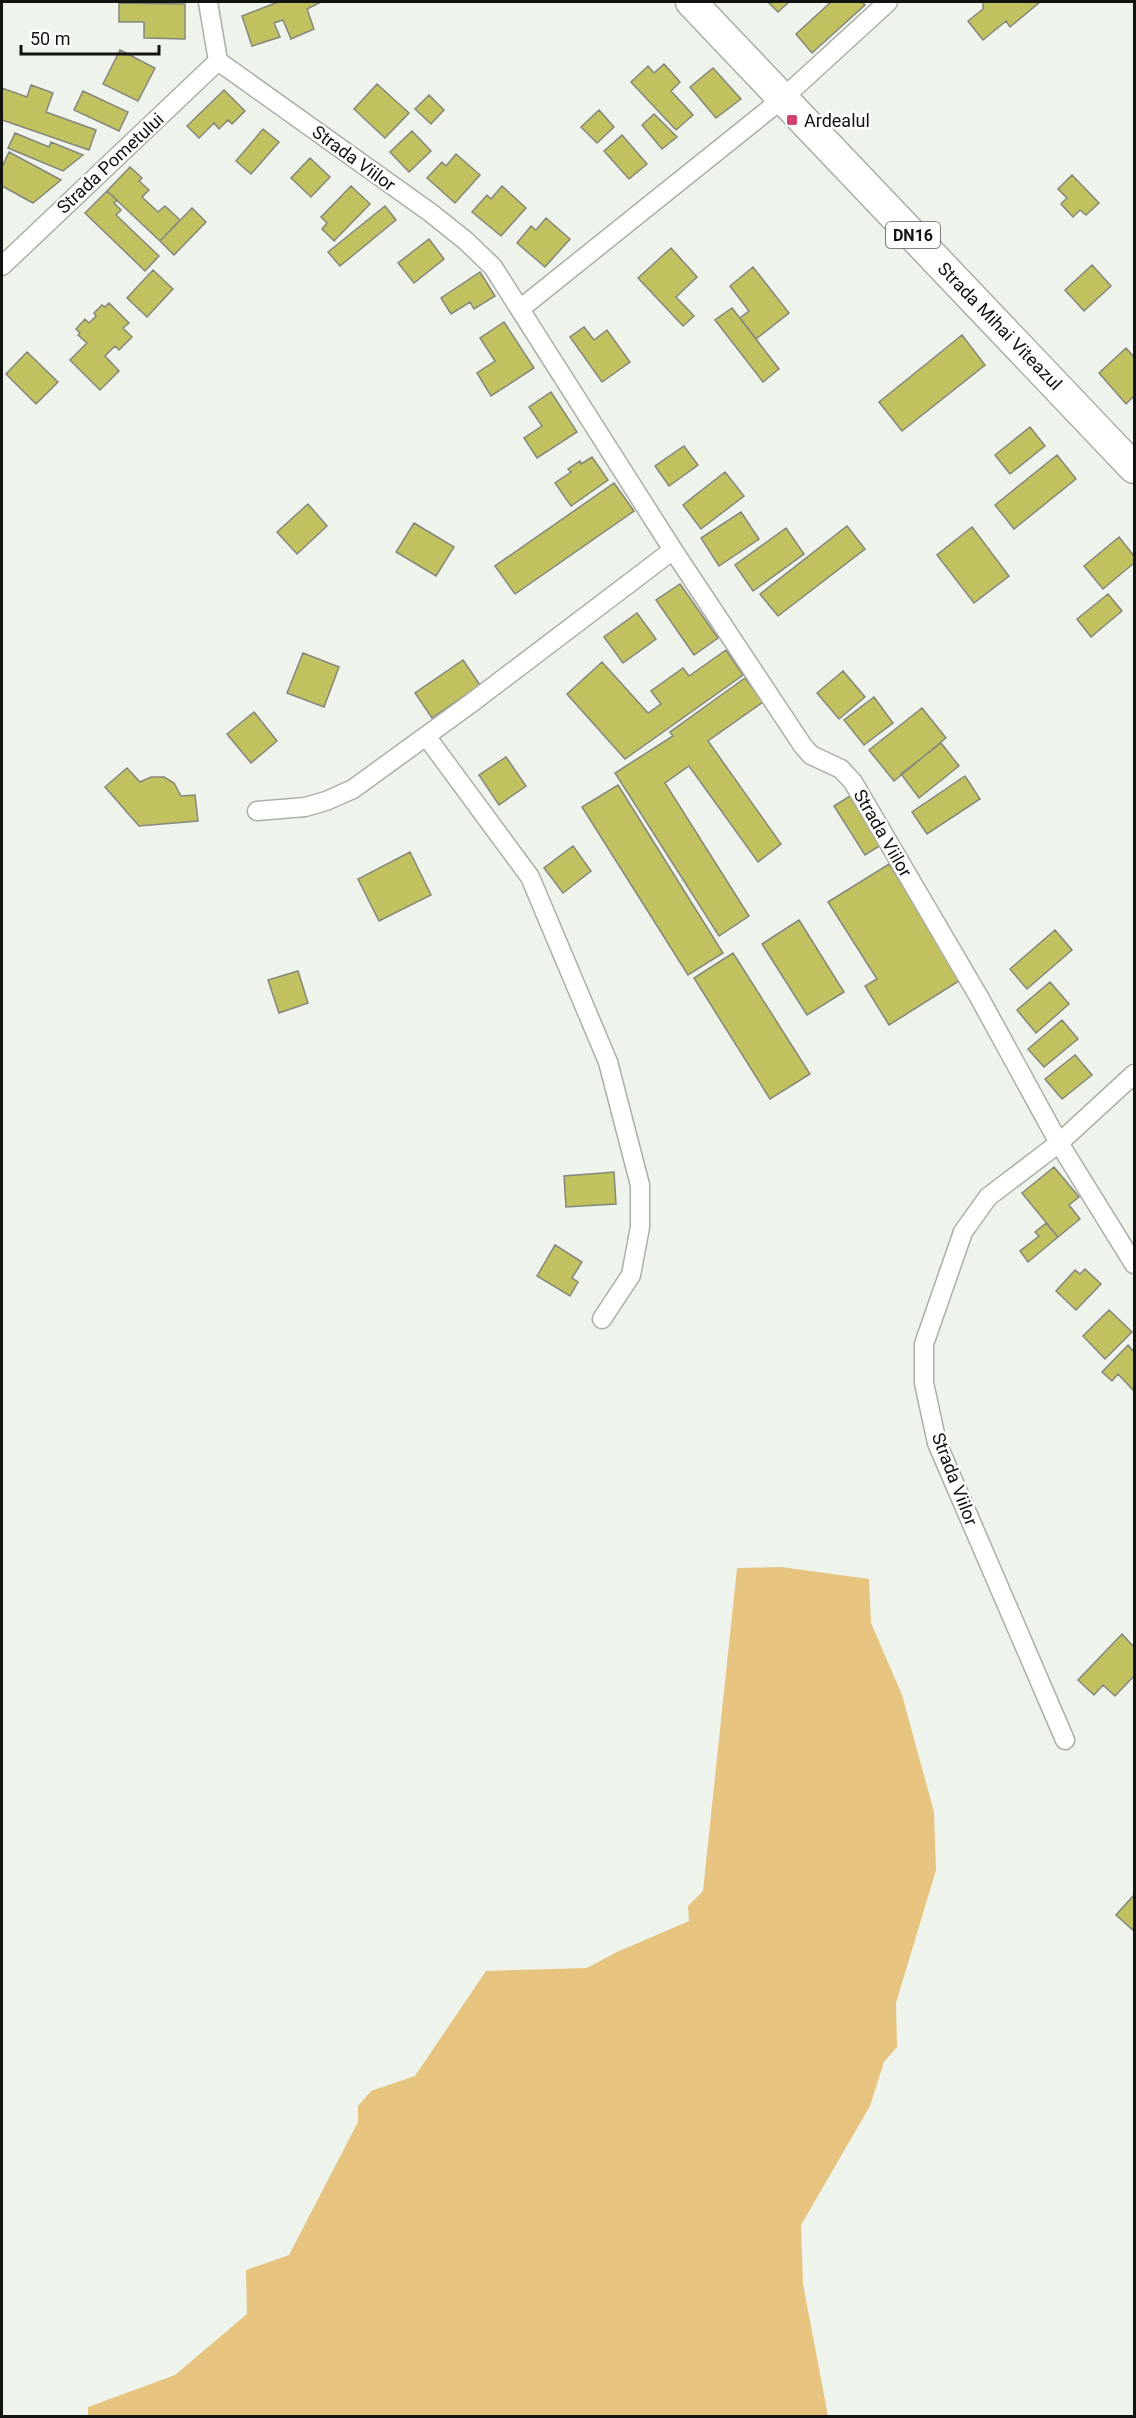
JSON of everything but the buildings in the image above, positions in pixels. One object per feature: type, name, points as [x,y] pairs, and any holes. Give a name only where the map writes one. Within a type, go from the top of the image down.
[{"type":"highway","name":"Strada Mihai Viteazul","points":[[691,2],[1134,468]]},
{"type":"street","points":[[208,2],[218,61]]},
{"type":"street","points":[[520,309],[782,99],[888,2]]},
{"type":"street","name":"Strada Pometului","points":[[2,266],[218,61]]},
{"type":"street","name":"Strada Viilor","points":[[218,61],[466,241],[493,267],[673,550],[803,746],[811,754],[841,769],[853,782],[979,997],[1059,1143],[1134,1264]]},
{"type":"street","points":[[257,811],[305,807],[353,789],[673,550]]},
{"type":"street","points":[[426,736],[530,877],[608,1062],[640,1185],[640,1227],[631,1275],[602,1319]]},
{"type":"street","name":"Strada Viilor","points":[[1065,1740],[938,1443],[924,1383],[924,1344],[963,1232],[988,1197],[1059,1143],[1134,1074]]},
{"type":"shaded area","points":[[781,1567],[869,1579],[871,1623],[902,1695],[934,1812],[936,1870],[896,2003],[897,2047],[884,2062],[870,2106],[801,2225],[803,2284],[828,2416],[88,2416],[88,2407],[175,2375],[247,2314],[246,2270],[289,2255],[358,2122],[358,2106],[371,2091],[415,2076],[486,1971],[587,1968],[617,1952],[689,1921],[688,1906],[703,1891],[737,1568]]},
{"type":"place","name":"Ardealul","points":[[792,120]]}]
